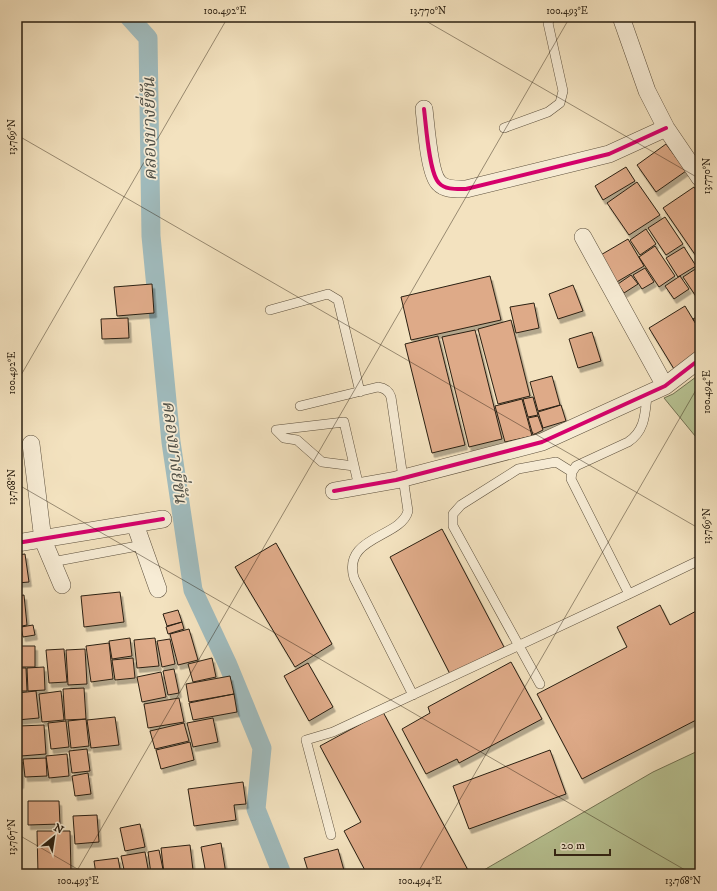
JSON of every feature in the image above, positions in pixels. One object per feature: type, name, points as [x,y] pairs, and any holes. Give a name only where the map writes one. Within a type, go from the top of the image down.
[{"type":"street","points":[[621,17],[648,91],[666,128],[700,178]]},
{"type":"street","points":[[424,109],[432,172],[439,183],[450,188],[466,189],[609,154],[666,128]]},
{"type":"street","points":[[583,238],[665,386]]},
{"type":"street","points":[[334,491],[405,478],[542,442],[647,396],[665,386],[700,359]]},
{"type":"street","points":[[31,444],[43,540],[62,585]]},
{"type":"street","points":[[17,543],[43,540],[164,519]]},
{"type":"street","points":[[135,524],[158,589]]},
{"type":"lane","points":[[504,128],[548,112],[560,103],[563,91],[548,23],[551,17]]},
{"type":"lane","points":[[270,310],[318,295],[328,294],[338,300],[360,392]]},
{"type":"lane","points":[[300,406],[378,388],[383,388],[389,392],[405,478],[408,507],[405,519],[362,547],[356,555],[351,570],[413,695]]},
{"type":"lane","points":[[630,594],[571,479],[572,472],[576,466],[628,442],[636,436],[641,429],[644,420],[647,396]]},
{"type":"lane","points":[[354,466],[322,462],[298,440],[284,438],[276,430],[344,422],[359,487]]},
{"type":"lane","points":[[540,684],[453,526],[453,514],[461,505],[518,469],[556,462],[572,472]]},
{"type":"lane","points":[[52,562],[143,545]]},
{"type":"lane","points":[[331,835],[306,740],[333,732],[700,560]]},
{"type":"green space","points":[[700,374],[700,442],[664,398],[673,394]]},
{"type":"green space","points":[[700,750],[700,874],[477,874],[653,772]]},
{"type":"building","points":[[666,144],[686,171],[656,192],[637,165]]},
{"type":"building","points":[[626,167],[635,181],[603,200],[595,186]]},
{"type":"building","points":[[637,182],[660,215],[629,235],[607,203]]},
{"type":"building","points":[[694,187],[700,196],[700,253],[696,256],[663,208]]},
{"type":"building","points":[[665,217],[683,244],[666,255],[648,228]]},
{"type":"building","points":[[646,229],[656,244],[640,255],[630,240]]},
{"type":"building","points":[[628,239],[644,266],[615,283],[599,256]]},
{"type":"building","points":[[655,246],[675,276],[659,287],[639,257]]},
{"type":"building","points":[[684,247],[696,266],[678,277],[666,258]]},
{"type":"building","points":[[700,266],[700,300],[699,301],[683,277]]},
{"type":"building","points":[[645,268],[654,282],[642,289],[633,275]]},
{"type":"building","points":[[631,275],[638,284],[624,293],[618,284]]},
{"type":"building","points":[[490,276],[501,320],[411,340],[401,297]]},
{"type":"building","points":[[680,276],[689,289],[674,299],[665,286]]},
{"type":"building","points":[[152,284],[154,313],[117,316],[114,287]]},
{"type":"building","points":[[573,285],[583,311],[558,319],[549,294]]},
{"type":"building","points":[[534,303],[539,328],[516,333],[510,307]]},
{"type":"building","points":[[685,306],[700,331],[700,353],[674,369],[649,328]]},
{"type":"building","points":[[700,315],[700,330],[693,319]]},
{"type":"building","points":[[128,318],[129,338],[102,339],[101,319]]},
{"type":"building","points":[[511,320],[530,396],[498,404],[478,329]]},
{"type":"building","points":[[475,330],[502,439],[469,447],[442,337]]},
{"type":"building","points":[[592,332],[601,361],[578,368],[569,339]]},
{"type":"building","points":[[438,336],[465,445],[432,453],[405,344]]},
{"type":"building","points":[[552,376],[560,405],[538,411],[530,382]]},
{"type":"building","points":[[533,397],[538,415],[528,417],[523,399]]},
{"type":"building","points":[[522,399],[532,436],[505,442],[495,406]]},
{"type":"building","points":[[561,405],[566,421],[543,428],[538,412]]},
{"type":"building","points":[[538,416],[543,430],[533,435],[528,418]]},
{"type":"building","points":[[442,529],[504,647],[450,674],[390,557]]},
{"type":"building","points":[[276,543],[332,644],[295,667],[235,567]]},
{"type":"building","points":[[25,554],[29,582],[17,583],[17,555]]},
{"type":"building","points":[[120,592],[124,622],[84,627],[81,596]]},
{"type":"building","points":[[24,595],[27,625],[17,627],[17,596]]},
{"type":"building","points":[[660,605],[670,625],[700,609],[700,718],[582,779],[537,694],[627,647],[617,627]]},
{"type":"building","points":[[178,610],[182,622],[167,626],[163,614]]},
{"type":"building","points":[[182,622],[184,629],[168,634],[166,627]]},
{"type":"building","points":[[33,625],[35,635],[23,637],[21,627]]},
{"type":"building","points":[[189,629],[198,660],[178,665],[170,634]]},
{"type":"building","points":[[130,638],[132,656],[112,659],[109,641]]},
{"type":"building","points":[[155,638],[159,666],[137,668],[134,640]]},
{"type":"building","points":[[170,639],[175,664],[162,667],[157,641]]},
{"type":"building","points":[[109,643],[113,679],[91,682],[86,646]]},
{"type":"building","points":[[17,646],[35,646],[35,667],[17,667]]},
{"type":"building","points":[[64,649],[67,682],[49,683],[46,650]]},
{"type":"building","points":[[85,649],[87,684],[68,685],[66,650]]},
{"type":"building","points":[[133,658],[135,678],[115,680],[112,660]]},
{"type":"building","points":[[212,658],[216,677],[193,682],[188,664]]},
{"type":"building","points":[[511,662],[542,719],[459,763],[457,759],[426,774],[402,729],[430,713],[428,707]]},
{"type":"building","points":[[308,663],[333,707],[309,721],[284,676]]},
{"type":"building","points":[[44,667],[45,690],[28,691],[27,668]]},
{"type":"building","points":[[17,668],[26,668],[27,691],[17,691]]},
{"type":"building","points":[[174,669],[179,693],[168,695],[163,671]]},
{"type":"building","points":[[161,672],[166,697],[142,702],[137,677]]},
{"type":"building","points":[[230,676],[234,694],[189,702],[186,684]]},
{"type":"building","points":[[84,688],[86,719],[65,720],[63,689]]},
{"type":"building","points":[[36,691],[39,718],[17,720],[17,693]]},
{"type":"building","points":[[61,691],[64,720],[42,722],[39,694]]},
{"type":"building","points":[[234,694],[237,712],[193,720],[189,703]]},
{"type":"building","points":[[179,698],[184,722],[148,728],[144,704]]},
{"type":"building","points":[[383,712],[469,872],[465,874],[367,874],[344,831],[361,822],[320,746]]},
{"type":"building","points":[[115,717],[119,745],[91,748],[87,720]]},
{"type":"building","points":[[213,718],[218,742],[193,747],[187,723]]},
{"type":"building","points":[[86,719],[89,746],[71,748],[68,721]]},
{"type":"building","points":[[66,721],[69,747],[51,749],[48,723]]},
{"type":"building","points":[[184,723],[189,741],[155,749],[150,731]]},
{"type":"building","points":[[44,725],[46,754],[21,756],[19,726]]},
{"type":"building","points":[[190,742],[194,760],[161,769],[156,750]]},
{"type":"building","points":[[87,749],[90,771],[72,773],[69,751]]},
{"type":"building","points":[[550,750],[566,794],[469,829],[453,786]]},
{"type":"building","points":[[67,754],[69,776],[49,778],[46,756]]},
{"type":"building","points":[[46,758],[47,776],[25,777],[23,759]]},
{"type":"building","points":[[17,762],[22,762],[21,784],[17,784]]},
{"type":"building","points":[[88,773],[91,794],[75,796],[72,776]]},
{"type":"building","points":[[243,782],[246,804],[234,805],[236,820],[194,826],[188,789]]},
{"type":"building","points":[[28,801],[59,801],[60,824],[28,825]]},
{"type":"building","points":[[97,815],[99,842],[75,844],[73,816]]},
{"type":"building","points":[[140,824],[145,847],[125,851],[120,828]]},
{"type":"building","points":[[37,831],[70,831],[71,871],[67,871],[67,874],[38,874]]},
{"type":"building","points":[[221,843],[226,874],[206,874],[201,847]]},
{"type":"building","points":[[190,845],[193,870],[164,874],[161,848]]},
{"type":"building","points":[[338,849],[345,874],[309,874],[304,858]]},
{"type":"building","points":[[159,850],[164,874],[151,874],[148,852]]},
{"type":"building","points":[[145,852],[149,874],[125,874],[121,856]]},
{"type":"building","points":[[118,858],[121,874],[96,874],[94,861]]},
{"type":"waterway","name":"คลองบางยี่ขัน","points":[[129,17],[148,38],[151,236],[171,442],[193,590],[228,665],[262,748],[256,809],[282,874]]},
{"type":"cycle path","points":[[424,109],[430,160],[436,178],[444,187],[455,189],[466,189],[609,154],[666,128]]},
{"type":"cycle path","points":[[334,491],[396,480],[542,442],[665,386],[700,359]]},
{"type":"cycle path","points":[[17,543],[163,519]]}]
